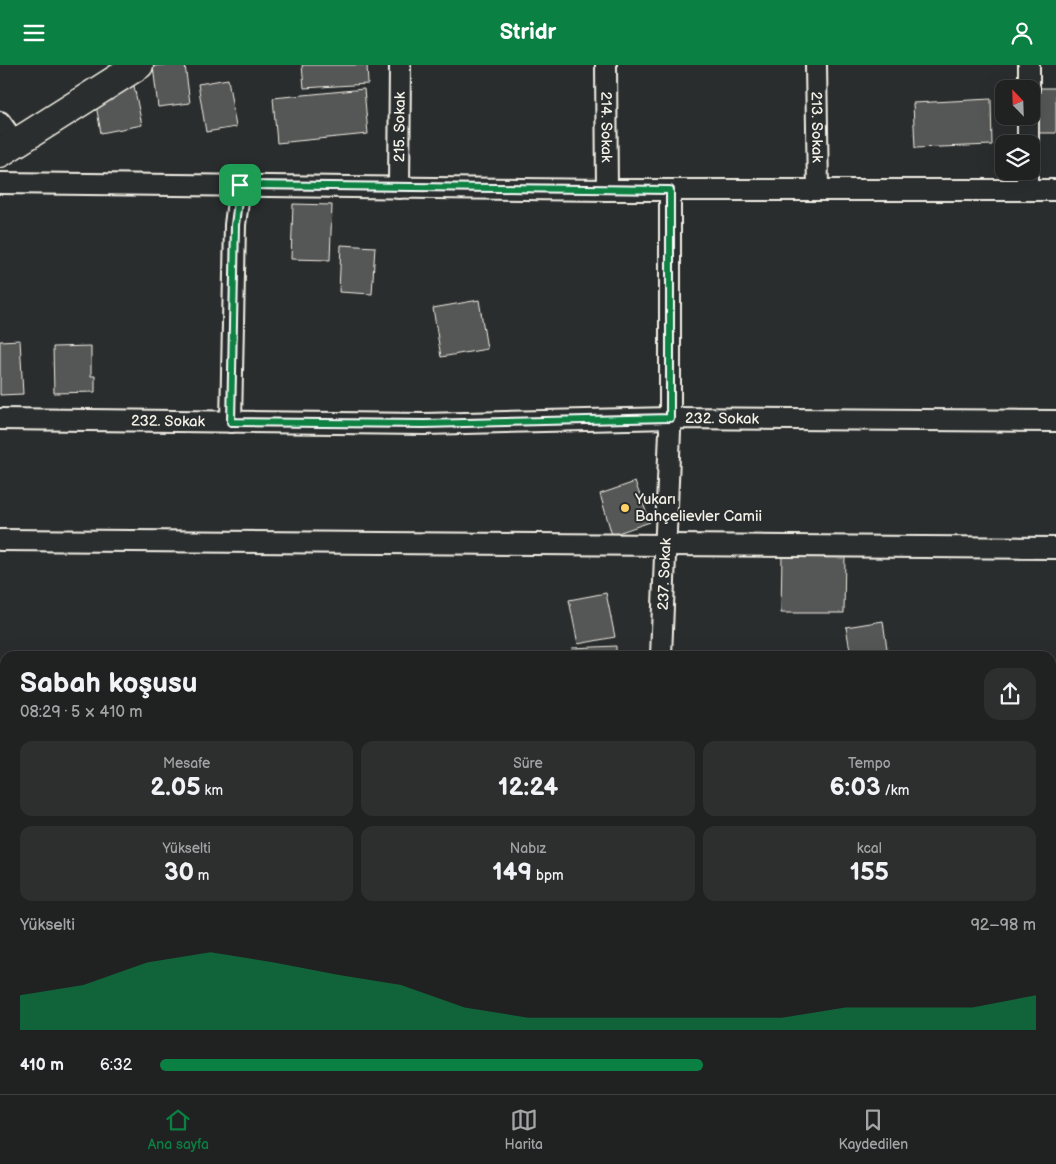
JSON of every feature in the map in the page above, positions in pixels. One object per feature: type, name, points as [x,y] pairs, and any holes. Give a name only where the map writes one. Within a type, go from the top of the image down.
[{"type":"street","points":[[5,139],[139,65]]},
{"type":"street","name":"215. Sokak","points":[[399,188],[400,65]]},
{"type":"street","name":"214. Sokak","points":[[606,65],[607,190]]},
{"type":"street","name":"213. Sokak","points":[[816,65],[818,190]]},
{"type":"street","points":[[1029,65],[1029,80]]},
{"type":"street","points":[[0,183],[607,190],[818,190],[1027,181],[1056,190]]},
{"type":"street","points":[[231,422],[235,225],[240,185]]},
{"type":"street","name":"237. Sokak","points":[[662,651],[670,418],[670,190]]},
{"type":"street","name":"232. Sokak","points":[[0,419],[424,424],[670,418],[1056,421]]},
{"type":"street","points":[[0,541],[1056,548]]},
{"type":"building","points":[[185,65],[190,103],[158,107],[153,66]]},
{"type":"building","points":[[302,65],[367,65],[368,84],[304,88]]},
{"type":"building","points":[[228,79],[236,127],[206,132],[198,84]]},
{"type":"building","points":[[134,86],[142,125],[101,133],[94,94]]},
{"type":"building","points":[[1040,88],[1056,88],[1056,133],[1035,133],[1035,125],[1040,125]]},
{"type":"building","points":[[364,89],[368,134],[277,143],[273,98]]},
{"type":"building","points":[[991,99],[992,145],[915,148],[913,103]]},
{"type":"building","points":[[293,204],[332,205],[330,260],[291,259]]},
{"type":"building","points":[[341,245],[375,247],[372,294],[339,292]]},
{"type":"building","points":[[479,300],[487,349],[441,357],[433,308]]},
{"type":"building","points":[[20,340],[23,394],[0,395],[0,341]]},
{"type":"building","points":[[91,346],[91,376],[95,376],[95,392],[54,393],[53,347]]},
{"type":"building","name":"Yukarı Bahçelievler Camii","points":[[635,482],[650,522],[612,535],[600,494]]},
{"type":"building","points":[[782,554],[845,555],[844,613],[781,613]]},
{"type":"building","points":[[606,593],[615,637],[578,644],[569,600]]},
{"type":"building","points":[[883,621],[887,651],[850,651],[846,627]]},
{"type":"building","points":[[616,646],[616,651],[572,651],[572,648]]},
{"type":"place","name":"Yukarı Bahçelievler Camii","points":[[625,508]]},
{"type":"route","points":[[240,185],[670,190],[670,418],[424,424],[231,422],[235,225],[240,185]]}]
